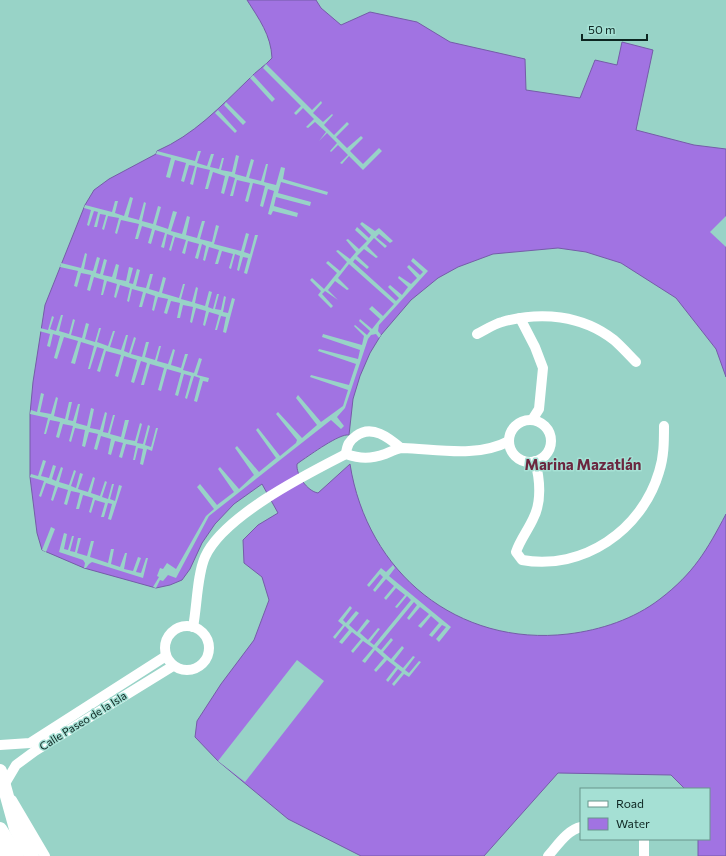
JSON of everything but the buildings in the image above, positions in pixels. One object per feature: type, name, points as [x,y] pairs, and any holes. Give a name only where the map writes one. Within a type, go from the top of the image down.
[{"type":"main road","points":[[0,771],[16,829],[32,856]]},
{"type":"main road","points":[[0,829],[17,856]]},
{"type":"street","points":[[477,334],[501,322],[520,318],[546,315],[567,318],[601,332],[615,341],[636,362]]},
{"type":"street","points":[[520,318],[535,347],[543,368],[540,409],[532,420],[517,424],[510,435],[510,447],[515,456],[525,461],[535,461],[546,454],[549,449],[550,438],[546,428],[532,420]]},
{"type":"street","points":[[535,461],[538,473],[539,505],[517,548],[518,556],[522,560],[530,561],[549,562],[566,560],[605,544],[623,531],[638,515],[654,487],[663,455],[664,426]]},
{"type":"street","points":[[346,454],[349,441],[359,434],[368,431],[382,434],[401,448]]},
{"type":"street","points":[[193,627],[205,556],[229,527],[265,500],[304,476],[346,454],[357,458],[369,459],[401,448],[439,452],[456,452],[501,445],[509,441]]},
{"type":"street","points":[[181,627],[193,627],[200,630],[207,638],[210,648],[208,656],[200,667],[193,670],[179,669],[172,666],[166,656],[165,644],[170,633],[181,627]]},
{"type":"street","name":"Calle Paseo de la Isla","points":[[5,791],[16,765],[32,747],[166,656]]},
{"type":"street","name":"Calle Paseo de la Isla","points":[[0,745],[32,747],[172,666]]},
{"type":"street","points":[[5,791],[13,801],[45,856]]},
{"type":"street","points":[[548,856],[578,828]]},
{"type":"street","points":[[644,840],[644,856]]},
{"type":"street","points":[[0,847],[6,856]]},
{"type":"water","points":[[247,0],[316,0],[321,8],[341,25],[370,12],[417,22],[450,42],[525,59],[526,90],[580,98],[595,60],[617,65],[622,42],[653,50],[636,130],[694,145],[726,149],[726,377],[716,349],[676,298],[621,263],[586,252],[558,248],[493,254],[458,267],[438,278],[411,300],[381,335],[370,353],[360,376],[353,399],[349,435],[339,437],[332,441],[297,464],[297,468],[300,477],[306,486],[318,493],[350,464],[360,503],[376,538],[397,569],[424,595],[455,615],[490,628],[528,635],[568,634],[593,630],[628,618],[650,606],[672,589],[691,570],[706,550],[726,514],[726,856],[698,856],[698,840],[710,840],[710,788],[684,788],[671,775],[558,773],[484,856],[361,856],[288,819],[218,761],[195,737],[197,721],[221,684],[254,640],[269,600],[262,577],[244,563],[243,540],[258,525],[278,513],[262,484],[234,504],[215,524],[202,543],[190,569],[182,580],[170,585],[156,588],[84,568],[42,550],[37,533],[30,477],[30,414],[33,382],[45,305],[85,205],[94,190],[109,179],[156,154],[157,151],[195,129],[272,58],[267,35]]},
{"type":"pier","points":[[266,64],[312,110],[321,101],[322,103],[313,113],[323,122],[332,114],[333,115],[324,125],[334,135],[347,122],[349,124],[336,137],[347,148],[361,136],[363,138],[350,151],[363,164],[379,148],[382,151],[363,170],[349,156],[342,164],[340,163],[348,155],[338,145],[331,152],[330,151],[337,143],[327,133],[319,141],[326,132],[315,122],[308,128],[306,127],[314,119],[303,108],[296,115],[294,113],[301,106],[263,68]]},
{"type":"pier","points":[[253,75],[275,99],[272,102],[250,78]]},
{"type":"pier","points":[[226,102],[246,122],[243,125],[224,105]]},
{"type":"pier","points":[[218,110],[237,131],[235,133],[215,113]]},
{"type":"pier","points":[[157,151],[195,161],[198,151],[201,151],[197,163],[207,166],[211,154],[214,154],[210,167],[219,169],[222,158],[224,158],[221,170],[232,172],[236,155],[239,156],[235,174],[246,177],[251,159],[254,160],[249,178],[261,181],[266,164],[268,164],[264,182],[276,185],[281,167],[285,168],[283,179],[328,192],[327,195],[281,182],[278,193],[311,202],[310,206],[276,197],[274,206],[298,213],[297,217],[273,211],[271,215],[268,214],[274,191],[268,189],[263,207],[260,206],[265,186],[253,183],[248,202],[245,201],[250,183],[237,180],[233,196],[230,196],[235,178],[229,176],[224,194],[221,193],[225,176],[213,172],[208,189],[205,189],[210,170],[197,167],[193,185],[190,184],[195,166],[189,165],[184,182],[181,181],[186,163],[175,160],[170,178],[166,177],[171,158],[156,154]]},
{"type":"pier","points":[[130,197],[133,198],[128,217],[139,220],[144,202],[146,203],[142,221],[153,224],[158,206],[161,207],[156,225],[168,229],[173,211],[177,212],[171,231],[182,234],[187,216],[190,217],[186,235],[197,238],[202,221],[205,221],[200,239],[212,242],[216,225],[219,226],[214,244],[241,251],[246,233],[249,234],[244,252],[250,254],[255,235],[258,235],[247,274],[244,273],[248,258],[243,257],[239,271],[237,270],[240,256],[235,254],[231,269],[229,268],[233,254],[222,251],[218,264],[215,264],[219,250],[209,247],[205,261],[203,260],[206,246],[202,244],[198,259],[195,258],[199,244],[188,241],[185,254],[182,253],[186,240],[175,237],[171,251],[169,250],[173,236],[167,234],[164,248],[161,247],[165,233],[155,230],[151,244],[148,243],[152,229],[142,226],[138,239],[135,239],[139,224],[121,220],[117,234],[115,233],[119,218],[108,216],[104,230],[102,229],[106,215],[100,214],[97,227],[94,227],[98,212],[94,211],[89,226],[87,225],[91,210],[84,208],[85,205],[112,212],[115,201],[118,201],[115,213],[124,216]]},
{"type":"pier","points":[[726,216],[726,247],[710,232]]},
{"type":"pier","points":[[362,222],[375,231],[379,228],[393,241],[390,243],[379,234],[376,237],[387,246],[385,248],[374,238],[367,246],[378,257],[376,258],[364,249],[357,256],[369,267],[367,269],[355,259],[353,262],[396,301],[399,298],[388,287],[390,285],[402,295],[408,287],[398,278],[399,276],[411,284],[417,278],[407,267],[409,265],[420,275],[423,272],[411,261],[413,258],[428,271],[379,325],[378,331],[381,335],[379,338],[376,334],[371,335],[368,339],[345,408],[337,417],[344,426],[341,429],[331,420],[209,516],[176,578],[168,575],[163,581],[160,580],[156,588],[153,587],[159,577],[157,576],[160,568],[163,569],[167,563],[176,569],[206,516],[214,509],[197,487],[200,484],[217,505],[234,492],[218,469],[220,467],[239,489],[254,475],[235,448],[237,446],[259,472],[276,458],[256,430],[258,428],[280,456],[296,443],[297,440],[276,414],[278,412],[302,438],[317,425],[296,398],[298,395],[321,422],[343,406],[348,390],[310,377],[311,375],[349,385],[356,364],[318,351],[319,349],[358,359],[360,350],[322,337],[323,334],[362,345],[364,336],[354,326],[355,325],[367,335],[370,331],[359,321],[360,319],[372,329],[380,319],[369,309],[372,306],[383,316],[394,304],[349,264],[338,278],[349,289],[347,290],[335,281],[328,290],[338,300],[325,291],[322,294],[333,306],[331,308],[318,295],[321,291],[310,280],[312,278],[324,289],[337,273],[326,263],[328,261],[340,271],[347,262],[336,251],[338,250],[350,259],[356,252],[346,240],[348,239],[359,249],[367,241],[355,230],[357,227],[369,238],[371,235],[360,224]]},
{"type":"pier","points":[[85,253],[87,254],[84,269],[93,271],[97,257],[100,258],[96,273],[100,274],[104,259],[107,260],[103,275],[112,277],[116,264],[119,265],[116,279],[126,281],[129,267],[133,268],[129,283],[133,284],[137,269],[140,270],[136,286],[146,288],[150,274],[153,274],[149,289],[159,292],[163,277],[166,278],[162,293],[179,298],[183,284],[185,284],[181,299],[192,302],[196,287],[198,288],[195,303],[205,306],[209,291],[212,292],[208,307],[213,309],[217,294],[219,294],[215,309],[221,310],[224,296],[226,297],[223,312],[228,313],[232,298],[235,299],[226,333],[223,332],[226,317],[221,316],[217,330],[215,330],[219,315],[209,312],[205,326],[203,325],[206,311],[196,308],[192,323],[190,322],[193,307],[183,305],[180,318],[177,318],[180,303],[171,301],[167,314],[164,313],[168,299],[158,297],[154,311],[152,310],[155,296],[146,293],[142,307],[139,307],[143,292],[132,289],[129,302],[127,301],[130,288],[120,285],[116,298],[114,297],[117,284],[107,281],[103,295],[101,295],[104,280],[94,277],[90,291],[87,290],[91,275],[81,273],[77,287],[74,286],[78,271],[60,267],[61,263],[81,268]]},
{"type":"pier","points":[[61,315],[63,315],[59,331],[69,334],[73,319],[75,320],[71,335],[82,338],[86,323],[89,324],[85,339],[95,342],[99,328],[101,328],[97,342],[108,346],[113,331],[115,331],[110,347],[121,350],[126,335],[128,335],[124,351],[129,353],[134,337],[136,338],[131,354],[142,357],[146,342],[149,342],[145,357],[155,360],[159,346],[161,346],[157,361],[168,364],[173,349],[175,350],[171,365],[181,368],[185,354],[188,354],[183,370],[194,373],[199,358],[202,359],[197,375],[209,378],[208,382],[203,381],[197,402],[194,401],[200,378],[194,376],[187,399],[185,398],[191,376],[184,374],[178,396],[175,395],[181,373],[167,369],[161,391],[158,390],[164,368],[150,364],[144,385],[141,385],[147,363],[141,361],[134,383],[131,382],[137,360],[124,356],[118,377],[115,376],[121,355],[106,351],[100,372],[97,371],[104,349],[97,347],[90,369],[88,369],[94,346],[81,342],[75,364],[71,363],[78,341],[64,337],[57,359],[54,358],[60,336],[53,334],[50,347],[47,346],[50,334],[39,331],[40,328],[48,330],[52,316],[54,317],[50,329],[56,331]]},
{"type":"pier","points":[[41,393],[44,394],[40,412],[51,414],[56,397],[58,398],[54,416],[65,419],[69,402],[72,402],[68,420],[73,421],[78,404],[80,404],[76,423],[87,426],[91,408],[94,409],[90,428],[100,430],[105,412],[107,413],[103,432],[108,433],[113,415],[115,415],[110,434],[121,437],[125,420],[129,420],[124,439],[135,441],[140,423],[142,424],[137,443],[143,444],[148,425],[150,426],[145,445],[151,447],[156,428],[158,428],[152,451],[147,449],[143,465],[140,464],[143,449],[138,448],[135,460],[133,460],[136,446],[126,444],[122,458],[119,457],[123,443],[115,441],[111,455],[108,454],[111,439],[101,436],[97,450],[94,449],[98,434],[89,432],[85,447],[82,446],[85,430],[75,428],[71,442],[69,441],[73,426],[63,424],[59,438],[56,437],[60,422],[50,420],[46,434],[44,434],[48,418],[30,414],[31,410],[37,412]]},
{"type":"pier","points":[[43,460],[46,461],[41,476],[49,478],[53,465],[56,466],[52,479],[56,481],[61,467],[63,468],[59,482],[69,485],[74,470],[76,471],[71,486],[76,488],[80,473],[83,474],[78,489],[88,492],[93,477],[95,478],[91,493],[100,496],[105,481],[107,482],[102,497],[108,499],[112,484],[114,484],[110,499],[115,501],[119,485],[122,486],[111,520],[108,519],[112,504],[108,503],[104,517],[101,517],[105,503],[95,500],[91,513],[89,512],[93,498],[83,495],[79,509],[76,509],[80,493],[71,491],[67,505],[64,504],[68,490],[58,487],[53,501],[51,500],[55,486],[46,483],[41,497],[39,496],[44,481],[30,477],[31,474],[38,476]]},
{"type":"pier","points":[[51,527],[55,529],[46,552],[42,550]]},
{"type":"pier","points":[[64,533],[67,534],[64,549],[68,550],[72,536],[74,536],[70,551],[75,552],[78,538],[81,538],[77,553],[87,556],[91,541],[94,541],[90,557],[108,563],[111,549],[114,549],[111,564],[120,567],[125,553],[127,553],[124,569],[133,571],[138,557],[141,558],[136,572],[141,573],[146,558],[148,558],[143,578],[92,562],[84,568],[85,563],[83,560],[59,552]]},
{"type":"pier","points":[[393,565],[395,568],[389,576],[451,627],[439,642],[436,639],[446,627],[442,625],[432,637],[429,635],[439,623],[431,616],[421,628],[418,626],[429,614],[420,607],[409,620],[407,618],[417,605],[414,602],[377,647],[381,650],[391,638],[393,640],[383,652],[391,659],[402,646],[404,648],[394,661],[403,668],[413,656],[415,657],[405,670],[409,673],[419,661],[421,662],[409,677],[404,674],[394,686],[392,684],[402,672],[398,669],[388,682],[386,680],[396,667],[387,660],[376,672],[374,670],[384,658],[375,650],[365,663],[362,661],[373,648],[363,641],[353,653],[351,651],[361,639],[352,632],[342,644],[339,642],[349,630],[345,626],[335,639],[333,637],[343,625],[338,621],[350,606],[352,608],[343,620],[346,623],[356,611],[359,613],[349,625],[357,632],[367,619],[370,621],[360,633],[368,640],[378,628],[380,629],[370,642],[374,645],[411,600],[407,596],[397,608],[395,607],[405,595],[396,588],[386,600],[384,598],[394,586],[386,579],[375,592],[373,590],[383,577],[380,574],[369,587],[367,585],[381,568],[386,572]]},
{"type":"pier","points":[[297,660],[324,681],[245,782],[218,761]]},
{"type":"district","name":"Marina Mazatlán","points":[[583,465]]}]
